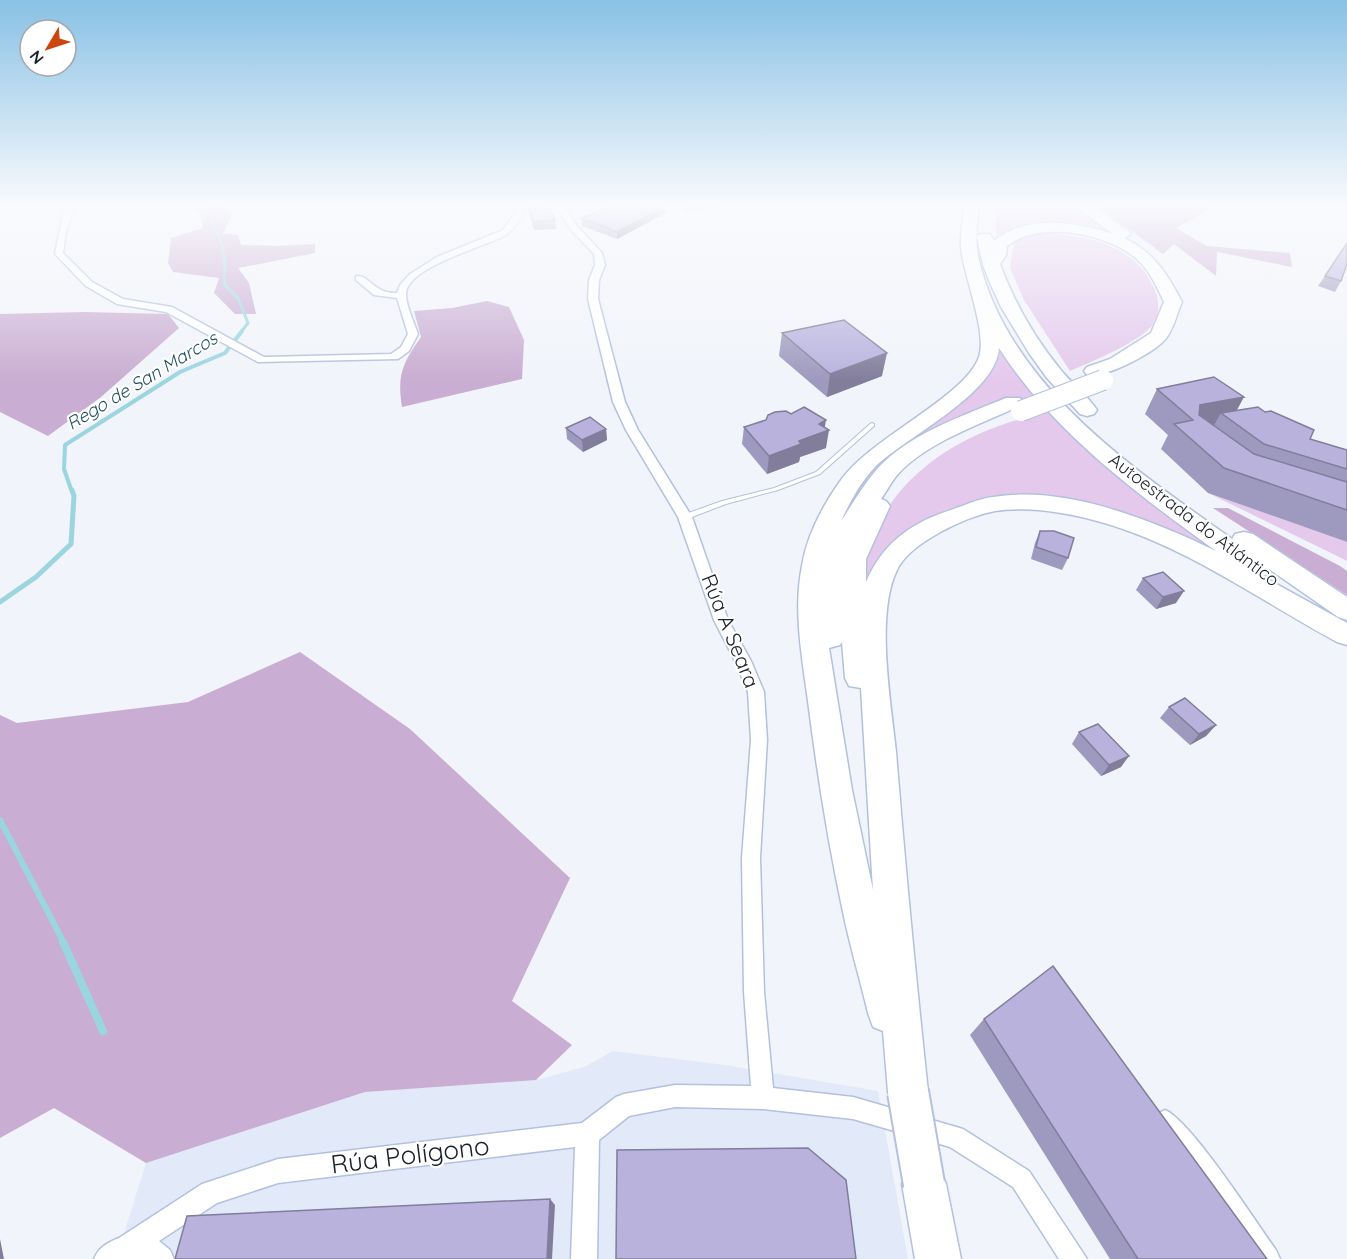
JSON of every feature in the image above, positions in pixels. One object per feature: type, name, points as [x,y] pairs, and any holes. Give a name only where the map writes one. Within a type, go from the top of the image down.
[{"type":"highway","name":"Autoestrada do Atlántico","points":[[973,264],[981,293],[996,326],[1034,382],[1078,428],[1176,511],[1347,633]]},
{"type":"highway","points":[[1099,376],[1159,336],[1173,302],[1158,273],[1150,264]]},
{"type":"highway","points":[[879,978],[830,634],[839,541],[891,466],[925,443],[959,425],[1017,407],[1155,355],[1173,340],[1182,323],[1185,304],[1177,284],[1161,264]]},
{"type":"highway","name":"Autoestrada do Atlántico","points":[[991,265],[1014,314],[1029,338],[1054,373],[1084,407],[1188,499],[1315,591],[1347,610]]},
{"type":"highway","points":[[939,1259],[908,1092],[857,896],[830,758],[817,660],[811,582],[818,550],[829,522],[841,496],[855,476],[876,454],[963,392],[988,358],[989,342],[981,293]]},
{"type":"highway","points":[[886,851],[861,699],[853,618],[854,559],[871,518],[887,491],[906,471],[966,433],[1017,407]]},
{"type":"highway","points":[[908,1092],[886,851],[874,641],[877,586],[885,567],[896,551],[917,534],[943,520],[993,504],[1049,505],[1122,520],[1173,540],[1347,633]]},
{"type":"street","points":[[69,264],[89,284],[120,302],[169,309],[262,360],[394,357],[405,349],[413,334],[401,295],[403,287],[413,276],[432,264]]},
{"type":"street","name":"Rúa A Seara","points":[[600,264],[594,280],[593,299],[619,402],[632,430],[685,517],[721,620],[743,661],[756,692],[759,740],[751,858],[752,919],[754,992],[763,1098]]},
{"type":"street","points":[[359,278],[376,294],[387,297],[401,295]]},
{"type":"street","points":[[584,1259],[587,1134],[624,1106],[675,1096],[763,1098],[853,1108],[955,1137],[1021,1179],[1074,1259]]},
{"type":"street","points":[[1152,1108],[1192,1155],[1268,1259]]},
{"type":"street","name":"Rúa Polígono","points":[[117,1253],[211,1193],[278,1171],[587,1134]]},
{"type":"street","points":[[117,1253],[140,1246],[151,1250],[161,1259]]},
{"type":"lane","points":[[685,517],[724,502],[776,489],[818,473],[872,424]]},
{"type":"shaded area","points":[[168,264],[260,264],[238,268],[249,283],[256,314],[235,314],[214,293],[219,278],[173,272]]},
{"type":"shaded area","points":[[1011,264],[1138,264],[1148,276],[1156,293],[1158,311],[1156,320],[1143,334],[1124,346],[1070,371],[1024,300],[1010,268]]},
{"type":"shaded area","points":[[1200,264],[1217,264],[1216,276]]},
{"type":"shaded area","points":[[1276,264],[1292,264],[1292,267]]},
{"type":"shaded area","points":[[487,301],[509,307],[524,340],[522,379],[402,407],[400,386],[402,370],[421,337],[414,311],[452,308]]},
{"type":"shaded area","points":[[85,312],[168,314],[179,328],[101,397],[48,436],[0,412],[0,314]]},
{"type":"shaded area","points":[[996,337],[1184,527],[1224,557],[1114,512],[969,504],[945,510],[906,532],[888,547],[868,576],[864,571],[872,541],[884,514],[921,470],[945,452],[971,438],[1028,417],[1011,397],[982,409],[887,460],[855,494],[861,480],[883,457],[951,408]]},
{"type":"shaded area","points":[[1208,493],[1347,542],[1347,561],[1329,552]]},
{"type":"shaded area","points":[[1213,508],[1228,508],[1340,566],[1347,571],[1347,595]]},
{"type":"shaded area","points":[[300,652],[410,729],[570,878],[512,1001],[572,1045],[536,1080],[365,1092],[146,1163],[54,1108],[0,1138],[0,715],[17,723],[188,702]]},
{"type":"shaded area","points":[[613,1051],[725,1065],[878,1091],[908,1259],[116,1259],[146,1163],[365,1092],[536,1080],[584,1067]]},
{"type":"building","points":[[1333,264],[1347,264],[1341,281],[1325,276]]},
{"type":"building","points":[[844,320],[887,353],[830,374],[782,333]]},
{"type":"building","points":[[1214,377],[1244,397],[1200,405],[1199,415],[1254,454],[1347,482],[1347,510],[1224,468],[1174,424],[1193,420],[1157,389]]},
{"type":"building","points":[[804,407],[826,420],[819,424],[829,430],[799,441],[801,444],[769,456],[744,427],[766,420],[768,415],[775,412],[786,411],[791,414]]},
{"type":"building","points":[[1258,407],[1265,412],[1271,411],[1314,430],[1310,439],[1347,450],[1347,469],[1264,444],[1221,413]]},
{"type":"building","points":[[590,417],[606,429],[582,440],[566,428]]},
{"type":"building","points":[[1040,531],[1054,531],[1074,538],[1068,558],[1036,547]]},
{"type":"building","points":[[1163,572],[1184,591],[1163,597],[1143,578]]},
{"type":"building","points":[[1185,698],[1216,725],[1199,734],[1169,707]]},
{"type":"building","points":[[1098,724],[1129,756],[1109,765],[1079,732]]},
{"type":"building","points":[[1053,966],[1267,1259],[1138,1259],[984,1019]]},
{"type":"building","points":[[808,1148],[846,1180],[856,1259],[616,1259],[617,1150]]},
{"type":"building","points":[[550,1199],[547,1259],[175,1259],[187,1216]]},
{"type":"waterway","name":"Rego de San Marcos","points":[[224,264],[224,284],[238,298],[248,323],[241,332]]},
{"type":"waterway","name":"Rego de San Marcos","points":[[72,492],[64,469],[65,445],[180,372],[225,353],[242,331]]},
{"type":"waterway","name":"Rego de San Marcos","points":[[0,602],[36,577],[71,544],[74,496],[72,490]]},
{"type":"waterway","points":[[0,820],[64,943]]},
{"type":"waterway","points":[[63,942],[103,1031]]}]
